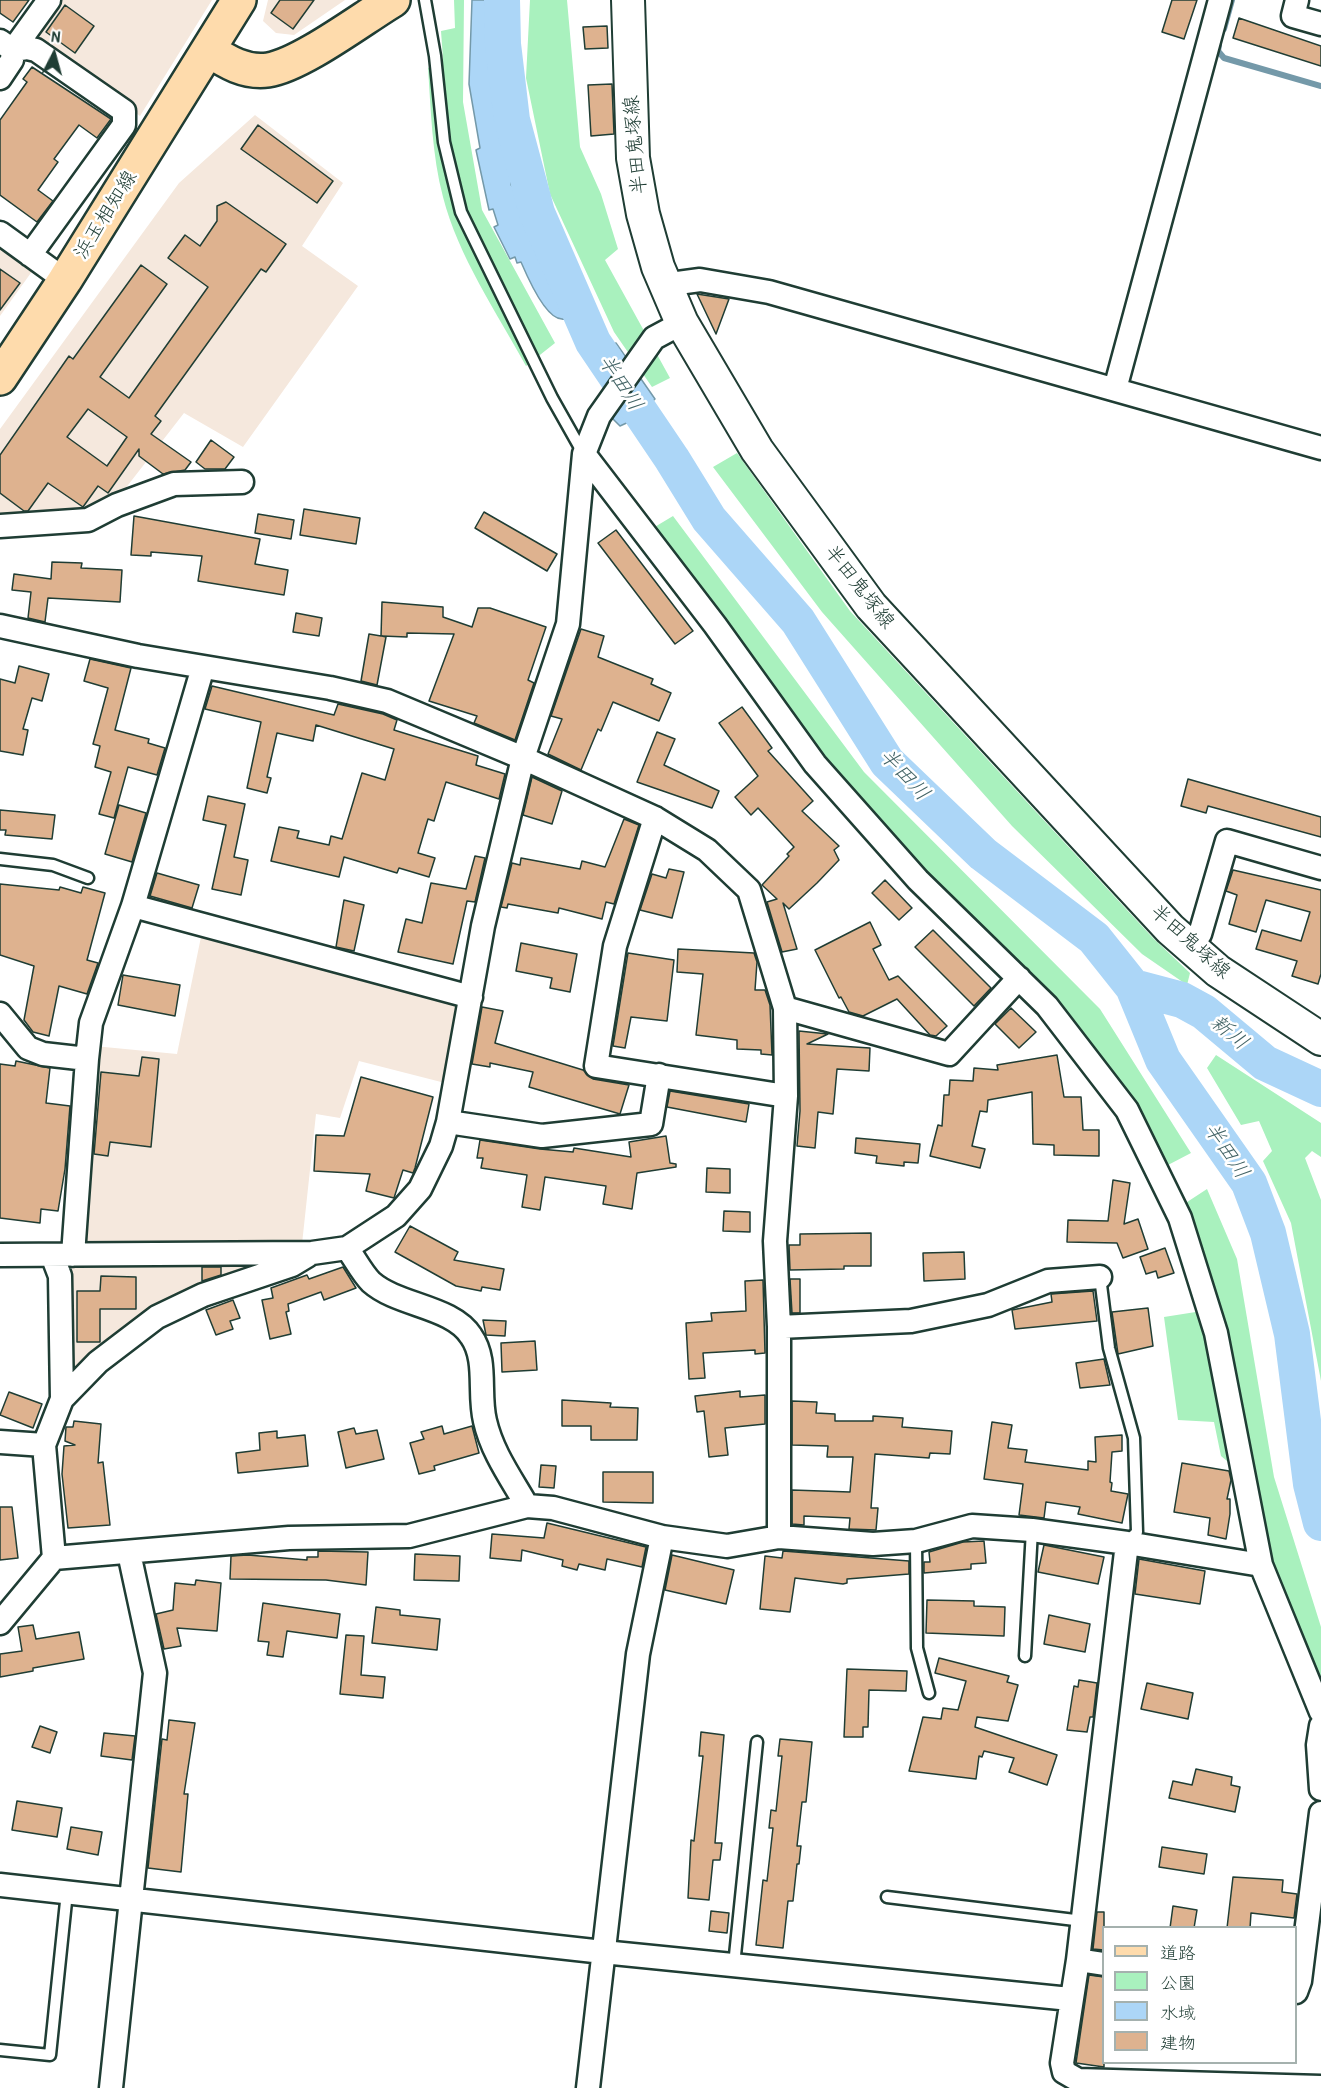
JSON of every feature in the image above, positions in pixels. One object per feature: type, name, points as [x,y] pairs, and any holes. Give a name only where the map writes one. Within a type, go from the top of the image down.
[{"type":"main road","name":"浜玉相知線","points":[[0,378],[65,280],[239,0]]},
{"type":"main road","points":[[209,50],[233,66],[268,70],[306,53],[393,0]]},
{"type":"main road","name":"半田鬼塚線","points":[[628,0],[633,158],[643,214],[663,285],[682,323],[756,450],[871,606],[1189,946],[1218,971],[1321,1039]]},
{"type":"street","points":[[7,46],[49,0]]},
{"type":"street","points":[[1115,389],[1220,0]]},
{"type":"street","points":[[1298,0],[1293,16],[1321,24]]},
{"type":"street","points":[[0,78],[12,60],[7,46]]},
{"type":"street","points":[[7,46],[36,50],[124,111],[124,125],[30,255]]},
{"type":"street","points":[[0,233],[65,280]]},
{"type":"street","points":[[663,285],[700,280],[770,292],[1321,448]]},
{"type":"street","points":[[0,1255],[312,1253],[347,1248],[396,1216],[420,1189],[441,1146],[448,1122],[483,926],[523,758],[568,624],[584,454],[599,416],[654,338],[682,323]]},
{"type":"street","points":[[584,454],[715,625],[815,764],[918,880],[1047,1006],[1127,1110],[1180,1218],[1216,1334],[1261,1565],[1321,1712]]},
{"type":"street","points":[[0,526],[88,520],[117,505],[174,484],[242,482]]},
{"type":"street","points":[[0,626],[203,667],[330,688],[387,701],[523,758],[655,818],[707,850],[749,890],[785,1008],[786,1096],[776,1240],[779,1327],[779,1536]]},
{"type":"street","points":[[0,1623],[54,1558],[44,1445],[62,1399],[60,1276],[91,1023],[132,906],[203,667]]},
{"type":"street","points":[[655,818],[615,946],[596,1066],[786,1096]]},
{"type":"street","points":[[1189,946],[1200,934],[1227,841],[1321,868]]},
{"type":"street","points":[[132,906],[471,997]]},
{"type":"street","points":[[785,1008],[949,1054],[1018,978]]},
{"type":"street","points":[[0,1014],[28,1048],[43,1054],[87,1059]]},
{"type":"street","points":[[448,1122],[543,1136],[651,1124],[659,1075]]},
{"type":"street","points":[[347,1248],[370,1281],[387,1293],[453,1320],[470,1333],[480,1350],[484,1418],[492,1448],[527,1506]]},
{"type":"street","points":[[62,1399],[98,1362],[157,1317],[203,1295],[292,1265],[312,1253]]},
{"type":"street","points":[[779,1327],[911,1321],[988,1305],[1048,1281],[1100,1277]]},
{"type":"street","points":[[0,1442],[44,1445]]},
{"type":"street","points":[[54,1558],[289,1538],[409,1536],[527,1506],[553,1508],[662,1537],[727,1546],[779,1536],[873,1544],[916,1540],[972,1526],[1032,1530],[1261,1565]]},
{"type":"street","points":[[588,2088],[638,1654],[662,1537]]},
{"type":"street","points":[[1127,1543],[1083,1921],[1062,2063],[1064,2072],[1069,2078],[1078,2080],[1321,2087]]},
{"type":"street","points":[[111,2088],[155,1673],[129,1553]]},
{"type":"street","points":[[1321,1726],[1318,1745],[1321,1789]]},
{"type":"street","points":[[1297,1989],[1300,1981],[1321,1813]]},
{"type":"street","points":[[0,1885],[603,1952],[1070,1999]]},
{"type":"street","points":[[1078,1960],[1102,1964]]},
{"type":"lane","points":[[425,0],[435,56],[444,142],[461,212],[552,398],[584,454]]},
{"type":"lane","points":[[0,859],[53,865],[88,878]]},
{"type":"lane","points":[[1100,1277],[1109,1348],[1134,1438],[1137,1532],[1127,1543]]},
{"type":"lane","points":[[1025,1656],[1032,1530]]},
{"type":"lane","points":[[916,1540],[917,1648],[929,1693]]},
{"type":"lane","points":[[734,1965],[757,1742]]},
{"type":"lane","points":[[0,2050],[50,2055],[67,1892]]},
{"type":"lane","points":[[887,1897],[1083,1921]]},
{"type":"shaded area","points":[[60,0],[212,0],[140,116],[32,40]]},
{"type":"shaded area","points":[[268,0],[345,0],[294,35],[276,33],[263,21]]},
{"type":"shaded area","points":[[255,115],[343,183],[302,246],[358,286],[243,447],[184,413],[125,489],[85,516],[0,521],[0,429],[179,183]]},
{"type":"shaded area","points":[[0,247],[33,270],[0,316]]},
{"type":"shaded area","points":[[202,932],[462,998],[449,1084],[359,1061],[340,1118],[316,1114],[302,1244],[80,1243],[94,1046],[177,1054]]},
{"type":"shaded area","points":[[277,1260],[196,1293],[70,1384],[72,1268],[83,1262]]},
{"type":"green space","points":[[454,0],[464,0],[463,102],[482,210],[555,343],[526,366],[458,241],[439,181],[432,133],[428,68],[443,59],[441,31],[455,28]]},
{"type":"green space","points":[[530,0],[567,0],[580,147],[601,194],[618,249],[605,260],[670,378],[652,387],[614,332],[550,194],[526,78]]},
{"type":"green space","points":[[737,453],[850,611],[1153,938],[1190,973],[1187,985],[1142,954],[1012,826],[822,612],[713,467]]},
{"type":"green space","points":[[673,516],[864,772],[1100,1009],[1191,1153],[1168,1165],[1138,1106],[1058,1005],[827,768],[653,528]]},
{"type":"green space","points":[[1216,1055],[1321,1123],[1321,1157],[1312,1151],[1305,1158],[1321,1200],[1321,1381],[1291,1223],[1263,1161],[1272,1151],[1259,1121],[1241,1125],[1207,1068]]},
{"type":"green space","points":[[1207,1189],[1237,1259],[1274,1477],[1321,1627],[1321,1678],[1305,1648],[1239,1471],[1221,1456],[1214,1422],[1178,1420],[1164,1317],[1202,1311],[1181,1206]]},
{"type":"water","points":[[472,0],[519,0],[514,20],[513,62],[505,119],[510,149],[511,185],[520,193],[534,218],[554,241],[581,310],[590,312],[581,324],[600,343],[605,343],[609,347],[616,343],[655,399],[633,420],[620,426],[613,419],[610,375],[606,374],[606,369],[597,357],[590,355],[580,338],[574,334],[577,329],[571,319],[556,317],[543,305],[521,262],[517,263],[515,257],[510,259],[494,227],[498,225],[493,209],[489,210],[476,150],[480,148],[469,84]]},
{"type":"building","points":[[0,0],[29,0],[13,22],[0,13]]},
{"type":"building","points":[[280,0],[314,0],[293,29],[271,13]]},
{"type":"building","points":[[1172,0],[1197,0],[1184,39],[1162,32]]},
{"type":"building","points":[[65,5],[94,26],[75,53],[46,32]]},
{"type":"building","points":[[1239,18],[1321,46],[1321,66],[1233,38]]},
{"type":"building","points":[[607,26],[608,48],[585,49],[583,27]]},
{"type":"building","points":[[32,67],[111,119],[97,138],[79,125],[54,159],[58,162],[38,190],[53,201],[37,222],[0,195],[0,120],[27,82],[23,79]]},
{"type":"building","points":[[612,84],[614,134],[591,136],[588,85]]},
{"type":"building","points":[[258,125],[333,181],[317,203],[241,149]]},
{"type":"building","points":[[226,202],[286,244],[266,272],[261,269],[155,416],[161,421],[151,434],[191,462],[185,470],[163,474],[139,456],[139,449],[108,493],[98,486],[83,507],[48,483],[28,511],[24,511],[0,493],[0,455],[69,356],[73,359],[141,265],[167,284],[100,377],[129,398],[208,287],[168,258],[185,235],[200,246],[217,221],[217,206]],"holes":[[[88,409],[127,437],[107,466],[67,437]]]},
{"type":"building","points":[[0,269],[20,283],[0,310]]},
{"type":"building","points":[[697,294],[729,299],[716,334]]},
{"type":"building","points":[[211,440],[234,457],[225,469],[205,469],[196,462]]},
{"type":"building","points":[[304,509],[360,518],[356,544],[300,535]]},
{"type":"building","points":[[484,512],[557,554],[547,571],[475,528]]},
{"type":"building","points":[[258,514],[294,520],[291,539],[255,533]]},
{"type":"building","points":[[134,516],[260,539],[255,564],[288,570],[284,595],[198,581],[202,556],[151,552],[151,556],[131,555]]},
{"type":"building","points":[[616,530],[693,631],[675,644],[598,543]]},
{"type":"building","points":[[52,562],[82,563],[81,568],[122,570],[120,602],[48,598],[45,622],[28,618],[31,592],[12,590],[14,574],[51,579]]},
{"type":"building","points":[[382,602],[443,607],[443,617],[472,627],[478,608],[490,608],[546,627],[528,680],[534,683],[515,740],[474,723],[477,716],[429,701],[454,634],[407,633],[407,637],[382,636],[386,637],[377,685],[361,681],[369,634],[381,636]]},
{"type":"building","points":[[296,613],[322,618],[319,636],[293,632]]},
{"type":"building","points":[[581,629],[604,636],[598,657],[653,679],[651,684],[671,693],[659,721],[613,702],[601,731],[598,729],[581,770],[548,754],[562,719],[551,716]]},
{"type":"building","points":[[90,659],[131,668],[115,730],[149,739],[148,743],[165,748],[157,775],[128,767],[114,818],[99,814],[111,772],[95,767],[100,746],[93,744],[108,688],[84,681]]},
{"type":"building","points":[[19,666],[49,674],[42,701],[32,698],[23,729],[28,730],[23,755],[0,751],[0,679],[15,683]]},
{"type":"building","points":[[212,686],[334,715],[338,704],[383,714],[397,720],[394,730],[478,756],[476,765],[505,774],[499,799],[446,782],[434,821],[428,819],[418,853],[435,858],[429,877],[399,868],[397,873],[344,857],[339,877],[271,861],[279,827],[299,831],[297,838],[329,845],[331,836],[342,839],[362,773],[385,780],[394,749],[316,725],[313,741],[277,733],[267,777],[271,778],[267,793],[247,788],[261,722],[205,709]]},
{"type":"building","points":[[742,707],[772,748],[768,751],[813,801],[802,811],[839,846],[834,850],[839,860],[817,883],[789,909],[783,903],[797,949],[782,952],[767,902],[777,899],[762,885],[789,856],[787,854],[794,847],[758,808],[751,815],[735,797],[758,776],[719,723]]},
{"type":"building","points":[[657,732],[675,739],[664,765],[719,791],[712,808],[637,782]]},
{"type":"building","points":[[532,777],[562,791],[552,824],[523,815]]},
{"type":"building","points":[[1188,779],[1321,817],[1321,837],[1208,806],[1206,813],[1181,806]]},
{"type":"building","points":[[208,796],[245,804],[234,857],[248,860],[241,895],[212,889],[226,825],[203,820]]},
{"type":"building","points":[[119,805],[146,813],[132,862],[105,854]]},
{"type":"building","points":[[0,810],[55,815],[52,839],[5,835],[6,830],[0,830]]},
{"type":"building","points":[[624,819],[639,825],[614,904],[606,902],[602,919],[559,908],[558,913],[508,904],[507,908],[501,907],[512,863],[520,865],[521,858],[580,869],[582,861],[605,867]]},
{"type":"building","points":[[475,856],[485,858],[475,902],[467,901],[453,964],[398,952],[406,919],[422,923],[431,883],[466,889]]},
{"type":"building","points":[[669,869],[684,872],[672,918],[640,910],[652,874],[666,878]]},
{"type":"building","points":[[1233,870],[1321,890],[1321,974],[1318,984],[1292,976],[1297,961],[1256,949],[1262,930],[1301,941],[1310,912],[1266,900],[1256,932],[1229,924],[1237,895],[1226,891]]},
{"type":"building","points":[[157,873],[199,885],[192,908],[150,896]]},
{"type":"building","points":[[885,880],[912,908],[899,920],[872,893]]},
{"type":"building","points":[[0,884],[59,890],[60,887],[81,893],[83,887],[105,893],[87,960],[98,963],[87,994],[59,986],[49,1036],[33,1032],[24,1020],[34,966],[0,955]]},
{"type":"building","points":[[344,900],[364,905],[354,951],[336,947]]},
{"type":"building","points":[[870,922],[881,945],[873,949],[889,980],[898,976],[947,1026],[936,1036],[930,1035],[897,999],[863,1016],[849,1012],[841,997],[839,998],[815,950]]},
{"type":"building","points":[[933,930],[991,988],[974,1006],[915,947]]},
{"type":"building","points":[[521,943],[577,954],[570,992],[550,988],[552,978],[516,971]]},
{"type":"building","points":[[678,949],[754,953],[757,962],[755,990],[765,990],[770,1005],[772,1055],[761,1054],[761,1050],[737,1049],[737,1040],[696,1035],[703,974],[677,972]]},
{"type":"building","points":[[628,953],[674,960],[667,1021],[631,1017],[625,1048],[613,1046]]},
{"type":"building","points":[[123,975],[180,985],[175,1016],[118,1005]]},
{"type":"building","points":[[482,1007],[503,1011],[495,1043],[583,1070],[593,1079],[629,1085],[620,1114],[529,1087],[533,1072],[490,1063],[490,1067],[472,1064]]},
{"type":"building","points":[[1011,1008],[1036,1032],[1019,1048],[995,1024]]},
{"type":"building","points":[[799,1031],[828,1034],[807,1044],[870,1048],[869,1071],[837,1069],[833,1114],[818,1112],[815,1148],[797,1146],[800,1111]]},
{"type":"building","points":[[1057,1055],[1064,1097],[1081,1097],[1083,1130],[1099,1130],[1099,1156],[1054,1155],[1054,1145],[1033,1144],[1032,1092],[988,1100],[987,1112],[980,1111],[972,1146],[985,1149],[980,1168],[930,1156],[938,1125],[942,1126],[944,1095],[949,1095],[950,1080],[973,1081],[974,1068],[998,1070],[997,1065]]},
{"type":"building","points":[[142,1057],[159,1059],[151,1147],[110,1142],[108,1156],[94,1154],[101,1072],[139,1076]]},
{"type":"building","points":[[16,1061],[50,1068],[46,1103],[70,1106],[65,1169],[58,1211],[41,1209],[40,1223],[0,1218],[0,1064],[15,1066]]},
{"type":"building","points":[[361,1077],[433,1097],[415,1168],[413,1173],[403,1170],[394,1198],[366,1191],[370,1174],[314,1171],[316,1135],[344,1136]]},
{"type":"building","points":[[670,1091],[749,1104],[746,1122],[667,1107]]},
{"type":"building","points":[[666,1136],[670,1163],[676,1164],[676,1167],[637,1173],[632,1209],[603,1204],[606,1186],[545,1177],[540,1210],[522,1207],[527,1175],[481,1168],[483,1158],[477,1158],[480,1140],[573,1152],[574,1148],[631,1157],[629,1142]]},
{"type":"building","points":[[856,1138],[920,1144],[918,1163],[904,1162],[904,1166],[876,1163],[877,1156],[855,1153]]},
{"type":"building","points":[[707,1168],[730,1169],[730,1193],[706,1192]]},
{"type":"building","points":[[1113,1180],[1130,1183],[1124,1224],[1138,1219],[1148,1249],[1123,1258],[1117,1243],[1067,1242],[1068,1220],[1108,1221]]},
{"type":"building","points":[[724,1211],[750,1212],[750,1232],[723,1231]]},
{"type":"building","points":[[410,1226],[458,1252],[454,1260],[504,1269],[500,1290],[482,1287],[481,1291],[456,1286],[395,1252]]},
{"type":"building","points":[[871,1233],[871,1266],[790,1270],[789,1245],[800,1245],[800,1234]]},
{"type":"building","points":[[1165,1248],[1174,1273],[1158,1278],[1156,1271],[1146,1274],[1140,1257]]},
{"type":"building","points":[[964,1252],[965,1279],[924,1281],[923,1253]]},
{"type":"building","points":[[202,1267],[221,1267],[221,1275],[202,1281]]},
{"type":"building","points":[[343,1267],[356,1288],[324,1300],[321,1292],[288,1304],[289,1311],[286,1312],[291,1334],[270,1339],[262,1300],[273,1298],[271,1288],[307,1275],[309,1279]]},
{"type":"building","points":[[101,1276],[136,1277],[136,1309],[100,1309],[100,1342],[77,1342],[77,1291],[100,1291]]},
{"type":"building","points":[[790,1279],[800,1279],[800,1313],[792,1313]]},
{"type":"building","points":[[763,1280],[765,1353],[755,1354],[755,1350],[703,1353],[705,1378],[689,1379],[686,1323],[712,1321],[711,1313],[746,1311],[745,1281]]},
{"type":"building","points":[[1093,1291],[1097,1321],[1015,1329],[1012,1310],[1052,1302],[1051,1294]]},
{"type":"building","points":[[233,1300],[240,1318],[230,1321],[233,1329],[216,1335],[206,1310]]},
{"type":"building","points":[[1148,1308],[1153,1346],[1118,1354],[1112,1312]]},
{"type":"building","points":[[483,1320],[506,1321],[505,1336],[486,1335]]},
{"type":"building","points":[[535,1341],[537,1370],[502,1372],[501,1343]]},
{"type":"building","points":[[1104,1359],[1110,1385],[1080,1388],[1076,1363]]},
{"type":"building","points":[[740,1391],[740,1397],[765,1395],[765,1424],[725,1428],[728,1455],[709,1457],[704,1411],[697,1412],[695,1396]]},
{"type":"building","points":[[9,1392],[42,1404],[33,1428],[0,1415]]},
{"type":"building","points":[[562,1400],[611,1403],[610,1407],[638,1408],[637,1440],[591,1440],[591,1426],[562,1426]]},
{"type":"building","points":[[792,1401],[817,1402],[816,1413],[835,1414],[835,1421],[873,1421],[873,1416],[903,1418],[902,1427],[952,1431],[950,1454],[930,1453],[929,1458],[875,1454],[871,1508],[878,1508],[876,1530],[849,1529],[850,1518],[804,1516],[804,1525],[792,1524],[792,1490],[850,1492],[853,1457],[827,1457],[828,1446],[792,1445]]},
{"type":"building","points":[[74,1421],[101,1424],[98,1463],[103,1462],[110,1525],[68,1528],[62,1474],[64,1446],[75,1445],[65,1441],[66,1427],[73,1427]]},
{"type":"building","points":[[992,1422],[1012,1425],[1008,1448],[1027,1450],[1025,1462],[1088,1470],[1088,1461],[1096,1462],[1095,1437],[1122,1435],[1122,1451],[1112,1452],[1110,1482],[1112,1483],[1111,1491],[1128,1494],[1122,1523],[1078,1514],[1080,1507],[1046,1502],[1044,1518],[1019,1515],[1023,1484],[984,1479]]},
{"type":"building","points":[[442,1426],[444,1434],[472,1426],[479,1453],[434,1466],[435,1470],[419,1474],[410,1443],[424,1439],[421,1432]]},
{"type":"building","points":[[354,1428],[356,1434],[377,1430],[384,1459],[346,1468],[338,1432]]},
{"type":"building","points":[[277,1431],[277,1438],[305,1435],[308,1466],[238,1473],[236,1453],[260,1450],[259,1433]]},
{"type":"building","points":[[1182,1463],[1229,1471],[1231,1480],[1227,1499],[1230,1499],[1230,1514],[1226,1539],[1208,1535],[1210,1518],[1174,1512]]},
{"type":"building","points":[[541,1465],[556,1466],[554,1488],[539,1487]]},
{"type":"building","points":[[603,1472],[653,1472],[653,1503],[603,1502]]},
{"type":"building","points":[[0,1507],[12,1507],[18,1558],[0,1560]]},
{"type":"building","points":[[547,1523],[646,1547],[642,1567],[607,1559],[605,1570],[579,1564],[577,1570],[562,1566],[563,1560],[522,1550],[521,1561],[490,1558],[492,1534],[544,1538]]},
{"type":"building","points":[[984,1541],[986,1563],[971,1564],[971,1569],[924,1573],[924,1562],[930,1562],[929,1552],[963,1542]]},
{"type":"building","points":[[1044,1545],[1104,1557],[1098,1584],[1038,1572]]},
{"type":"building","points":[[318,1551],[368,1552],[366,1585],[326,1580],[230,1579],[231,1556],[248,1555],[307,1560],[307,1557],[318,1557]]},
{"type":"building","points":[[783,1551],[909,1561],[909,1574],[847,1579],[847,1583],[843,1584],[795,1578],[790,1612],[760,1609],[765,1556],[782,1558]]},
{"type":"building","points":[[415,1554],[460,1556],[459,1581],[414,1580]]},
{"type":"building","points":[[672,1555],[734,1570],[726,1604],[665,1590]]},
{"type":"building","points":[[1139,1559],[1205,1571],[1200,1604],[1135,1594]]},
{"type":"building","points":[[196,1580],[221,1583],[217,1631],[177,1628],[181,1646],[164,1649],[156,1614],[173,1610],[175,1583],[195,1585]]},
{"type":"building","points":[[927,1600],[974,1601],[974,1606],[1005,1607],[1004,1636],[926,1633]]},
{"type":"building","points":[[263,1603],[340,1614],[337,1638],[287,1631],[283,1657],[267,1655],[269,1642],[258,1641]]},
{"type":"building","points":[[376,1607],[400,1610],[400,1615],[440,1619],[437,1650],[372,1643]]},
{"type":"building","points":[[1049,1615],[1090,1624],[1085,1652],[1044,1644]]},
{"type":"building","points":[[33,1625],[36,1639],[79,1632],[84,1659],[33,1668],[33,1671],[0,1677],[0,1654],[22,1651],[18,1627]]},
{"type":"building","points":[[346,1635],[364,1636],[361,1675],[385,1677],[383,1698],[340,1694]]},
{"type":"building","points":[[939,1658],[1009,1676],[1007,1682],[1018,1685],[1008,1721],[977,1717],[975,1727],[1057,1755],[1047,1785],[1009,1772],[1014,1758],[984,1751],[982,1757],[979,1756],[976,1779],[909,1771],[923,1717],[941,1719],[943,1708],[958,1710],[966,1681],[935,1673]]},
{"type":"building","points":[[847,1669],[907,1671],[906,1691],[869,1690],[868,1727],[863,1727],[863,1737],[844,1737]]},
{"type":"building","points":[[1079,1680],[1097,1683],[1093,1717],[1090,1717],[1087,1732],[1067,1730],[1074,1686],[1078,1687]]},
{"type":"building","points":[[1147,1683],[1193,1693],[1188,1719],[1141,1709]]},
{"type":"building","points":[[169,1720],[195,1723],[184,1794],[188,1794],[181,1872],[148,1868],[162,1739],[167,1740]]},
{"type":"building","points":[[40,1726],[57,1732],[50,1753],[32,1747]]},
{"type":"building","points":[[701,1732],[724,1735],[715,1843],[722,1843],[720,1860],[713,1860],[709,1900],[688,1898],[691,1840],[694,1841],[703,1756],[699,1756]]},
{"type":"building","points":[[104,1733],[135,1736],[132,1760],[101,1756]]},
{"type":"building","points":[[780,1739],[812,1742],[806,1802],[802,1802],[797,1846],[801,1846],[799,1864],[797,1864],[793,1901],[788,1901],[783,1948],[756,1945],[763,1880],[767,1881],[773,1828],[769,1828],[771,1810],[776,1811],[782,1756],[778,1756]]},
{"type":"building","points":[[1196,1769],[1232,1777],[1231,1785],[1240,1787],[1235,1812],[1169,1798],[1173,1781],[1192,1785]]},
{"type":"building","points":[[17,1801],[62,1808],[57,1837],[12,1830]]},
{"type":"building","points":[[71,1827],[102,1832],[98,1855],[67,1849]]},
{"type":"building","points":[[1162,1847],[1207,1854],[1204,1874],[1159,1867]]},
{"type":"building","points":[[1233,1877],[1283,1880],[1282,1892],[1297,1894],[1294,1918],[1251,1913],[1250,1926],[1227,1926]]},
{"type":"building","points":[[1173,1906],[1197,1910],[1194,1926],[1170,1926]]},
{"type":"building","points":[[711,1911],[729,1913],[727,1933],[709,1931]]},
{"type":"building","points":[[1097,1912],[1104,1912],[1102,1950],[1093,1949]]},
{"type":"building","points":[[1089,1975],[1102,1977],[1102,2064],[1104,2067],[1076,2063]]},
{"type":"waterway","name":"半田川","points":[[502,0],[503,44],[512,120],[537,213],[593,342],[672,459],[709,519],[798,621],[887,762],[983,854],[1094,938],[1133,987],[1163,1060],[1249,1183],[1268,1233],[1292,1334],[1311,1484],[1321,1523]]},
{"type":"waterway","points":[[1224,29],[1232,0]]},
{"type":"waterway","points":[[1219,45],[1218,51],[1224,58],[1321,86]]},
{"type":"waterway","name":"新川","points":[[1133,987],[1182,1000],[1204,1012],[1265,1063],[1321,1089]]}]
